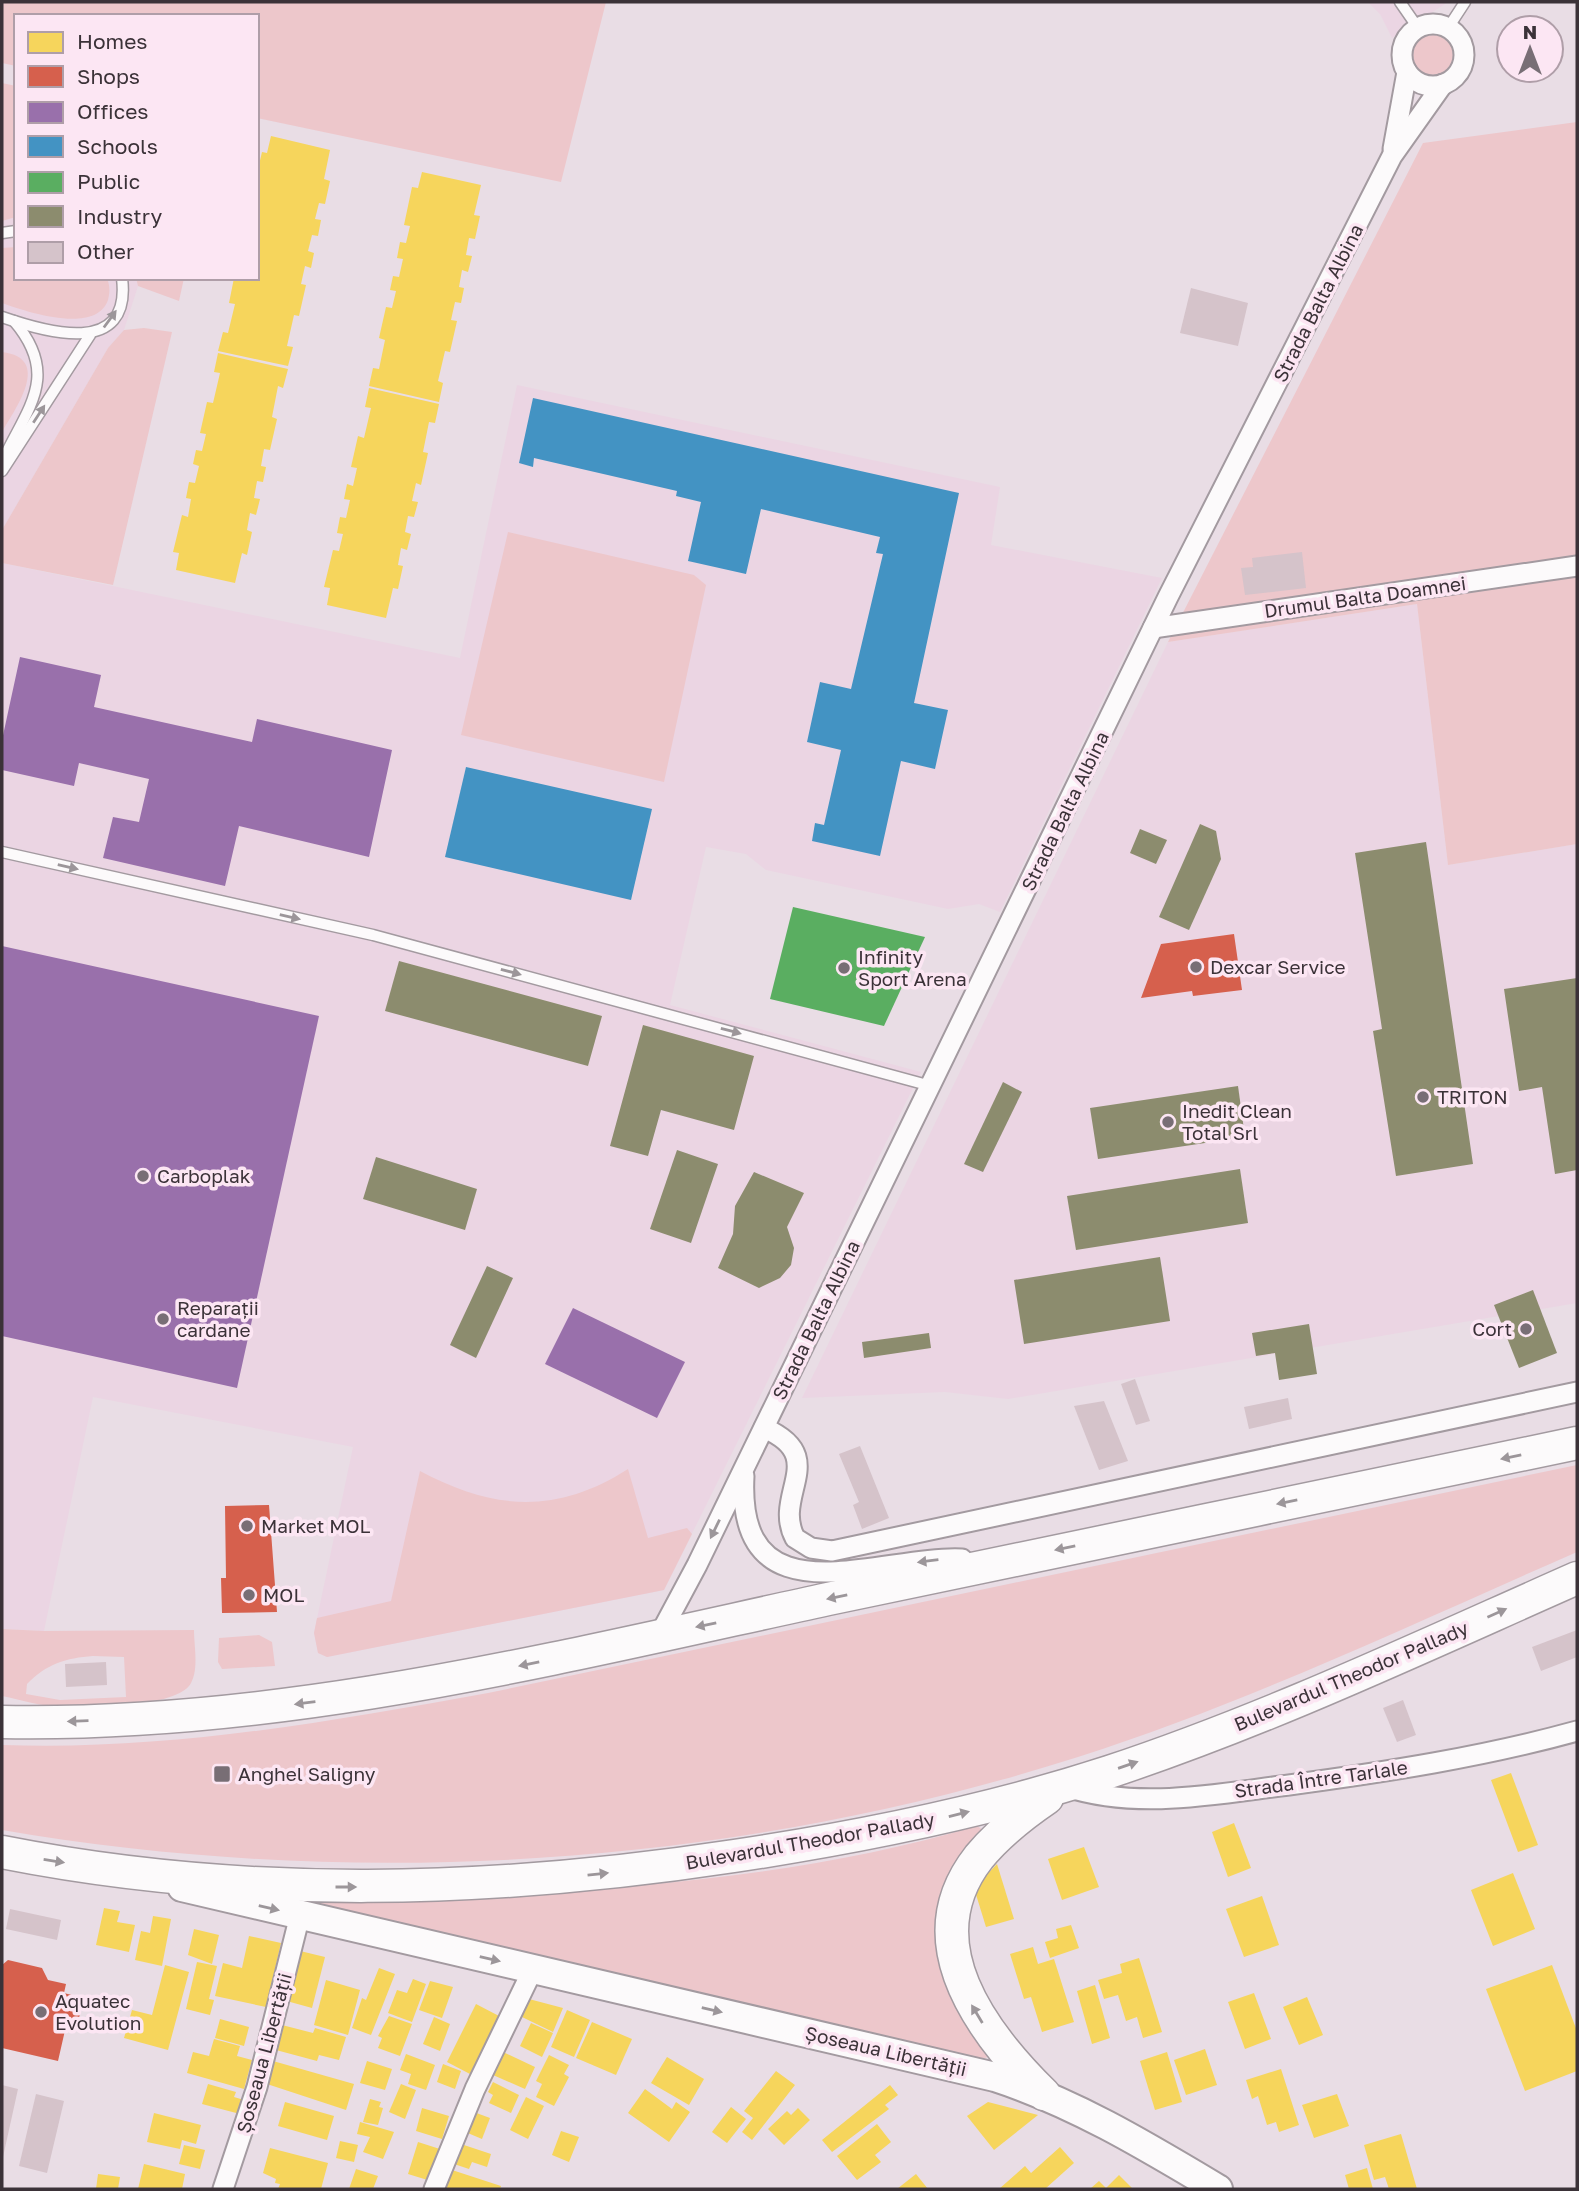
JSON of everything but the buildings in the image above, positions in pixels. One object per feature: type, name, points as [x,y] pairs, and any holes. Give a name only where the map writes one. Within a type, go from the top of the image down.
[{"type":"main road","points":[[2,1721],[168,1717],[320,1701],[508,1668],[996,1563],[1577,1443]]},
{"type":"main road","name":"Bulevardul Theodor Pallady","points":[[2,1852],[107,1870],[232,1882],[335,1886],[530,1882],[654,1868],[844,1840],[944,1818],[1063,1786],[1264,1715],[1577,1578]]},
{"type":"main road","points":[[1044,2094],[1000,2048],[973,2007],[958,1974],[953,1936],[959,1896],[977,1859],[1010,1826],[1063,1786]]},
{"type":"main road","name":"Șoseaua Libertății","points":[[107,1870],[932,2060],[1044,2094],[1129,2137],[1218,2189]]},
{"type":"street","points":[[1418,27],[1432,24],[1448,28]]},
{"type":"street","name":"Strada Balta Albina","points":[[1392,156],[1407,72],[1402,52],[1405,42],[1418,27]]},
{"type":"street","name":"Strada Balta Albina","points":[[659,1636],[764,1428],[1153,628],[1392,156],[1443,84],[1459,71],[1464,52],[1461,43],[1448,28]]},
{"type":"street","points":[[1407,72],[1423,84],[1443,84]]},
{"type":"street","name":"Drumul Balta Doamnei","points":[[1153,628],[1577,566]]},
{"type":"street","points":[[764,1428],[788,1441],[796,1455],[797,1473],[789,1512],[795,1538],[811,1548],[832,1551],[1577,1392]]},
{"type":"street","name":"Strada Balta Albina","points":[[744,1468],[743,1494],[749,1526],[764,1549],[794,1570],[828,1574],[860,1572],[949,1558],[996,1563]]},
{"type":"street","name":"Strada Între Tarlale","points":[[1063,1786],[1090,1794],[1135,1800],[1257,1789],[1421,1765],[1577,1731]]},
{"type":"street","name":"Șoseaua Libertății","points":[[223,2189],[257,2087],[300,1915]]},
{"type":"street","points":[[434,2189],[475,2089],[533,1969]]},
{"type":"lane","points":[[1400,2],[1418,27]]},
{"type":"lane","points":[[1448,28],[1465,2]]},
{"type":"lane","points":[[2,317],[90,335],[101,331],[117,311],[122,280]]},
{"type":"lane","points":[[2,463],[32,403],[39,381],[35,351],[13,321]]},
{"type":"lane","points":[[2,471],[90,335]]},
{"type":"lane","points":[[2,852],[373,936],[931,1086]]},
{"type":"shaded area","points":[[2,2],[606,2],[561,182],[259,118],[259,14],[14,14],[14,66],[2,63]]},
{"type":"shaded area","points":[[1368,2],[1448,2],[1392,38],[1380,14]]},
{"type":"shaded area","points":[[1433,35],[1441,36],[1447,41],[1452,47],[1452,63],[1447,69],[1441,74],[1433,75],[1425,74],[1419,69],[1414,63],[1413,55],[1414,47],[1419,41],[1425,36]]},
{"type":"shaded area","points":[[2,83],[14,86],[14,218],[2,221]]},
{"type":"shaded area","points":[[1577,122],[1577,844],[1448,865],[1417,604],[1168,642],[1423,143]]},
{"type":"shaded area","points":[[14,218],[14,280],[136,280],[138,286],[124,330],[108,348],[2,530],[2,221]]},
{"type":"shaded area","points":[[14,247],[14,280],[107,280],[108,300],[101,311],[76,319],[43,315],[2,303],[2,248]]},
{"type":"shaded area","points":[[136,280],[184,280],[179,301],[138,286]]},
{"type":"shaded area","points":[[144,328],[172,332],[113,585],[2,563],[2,530],[108,348],[124,330]]},
{"type":"shaded area","points":[[2,352],[17,356],[25,364],[28,374],[21,398],[2,432]]},
{"type":"shaded area","points":[[517,385],[1000,487],[991,545],[1162,578],[1000,912],[979,904],[948,909],[766,870],[746,854],[706,847],[670,1005],[921,1072],[664,1590],[327,1657],[318,1653],[314,1633],[353,1447],[93,1397],[44,1631],[2,1629],[2,563],[460,658]]},
{"type":"shaded area","points":[[508,532],[694,575],[706,585],[664,782],[461,735]]},
{"type":"shaded area","points":[[1417,604],[1448,865],[1577,844],[1577,1303],[1008,1399],[945,1392],[802,1398],[1168,642]]},
{"type":"shaded area","points":[[1577,1465],[1577,1552],[1330,1661],[1205,1712],[1078,1757],[947,1794],[814,1823],[680,1845],[544,1858],[408,1863],[272,1860],[136,1849],[2,1830],[2,1745],[63,1746],[185,1739],[307,1724],[428,1704]]},
{"type":"shaded area","points":[[628,1469],[648,1538],[687,1528],[692,1534],[664,1590],[327,1657],[318,1653],[314,1633],[317,1618],[391,1601],[420,1471],[473,1494],[524,1502],[575,1494]]},
{"type":"shaded area","points":[[2,1629],[194,1630],[195,1664],[191,1683],[183,1691],[169,1697],[130,1705],[61,1707],[2,1696]],"holes":[[[93,1656],[124,1657],[126,1697],[60,1700],[26,1694],[27,1684],[57,1663]]]},
{"type":"shaded area","points":[[259,1635],[272,1642],[275,1666],[222,1669],[218,1662],[219,1638]]},
{"type":"shaded area","points":[[977,1826],[983,1830],[948,1890],[990,2056],[980,2060],[270,1898],[537,1892],[715,1878],[891,1848]]},
{"type":"place","name":"Dexcar Service","points":[[1196,967]]},
{"type":"place","name":"Infinity Sport Arena","points":[[844,968]]},
{"type":"place","name":"TRITON","points":[[1423,1097]]},
{"type":"place","name":"Inedit Clean Total Srl","points":[[1168,1122]]},
{"type":"place","name":"Carboplak","points":[[143,1176]]},
{"type":"place","name":"Reparații cardane","points":[[163,1319]]},
{"type":"place","name":"Cort","points":[[1526,1329]]},
{"type":"place","name":"Market MOL","points":[[247,1526]]},
{"type":"place","name":"MOL","points":[[249,1595]]},
{"type":"place","name":"Anghel Saligny","points":[[222,1774]]},
{"type":"place","name":"Aquatec Evolution","points":[[41,2012]]}]
